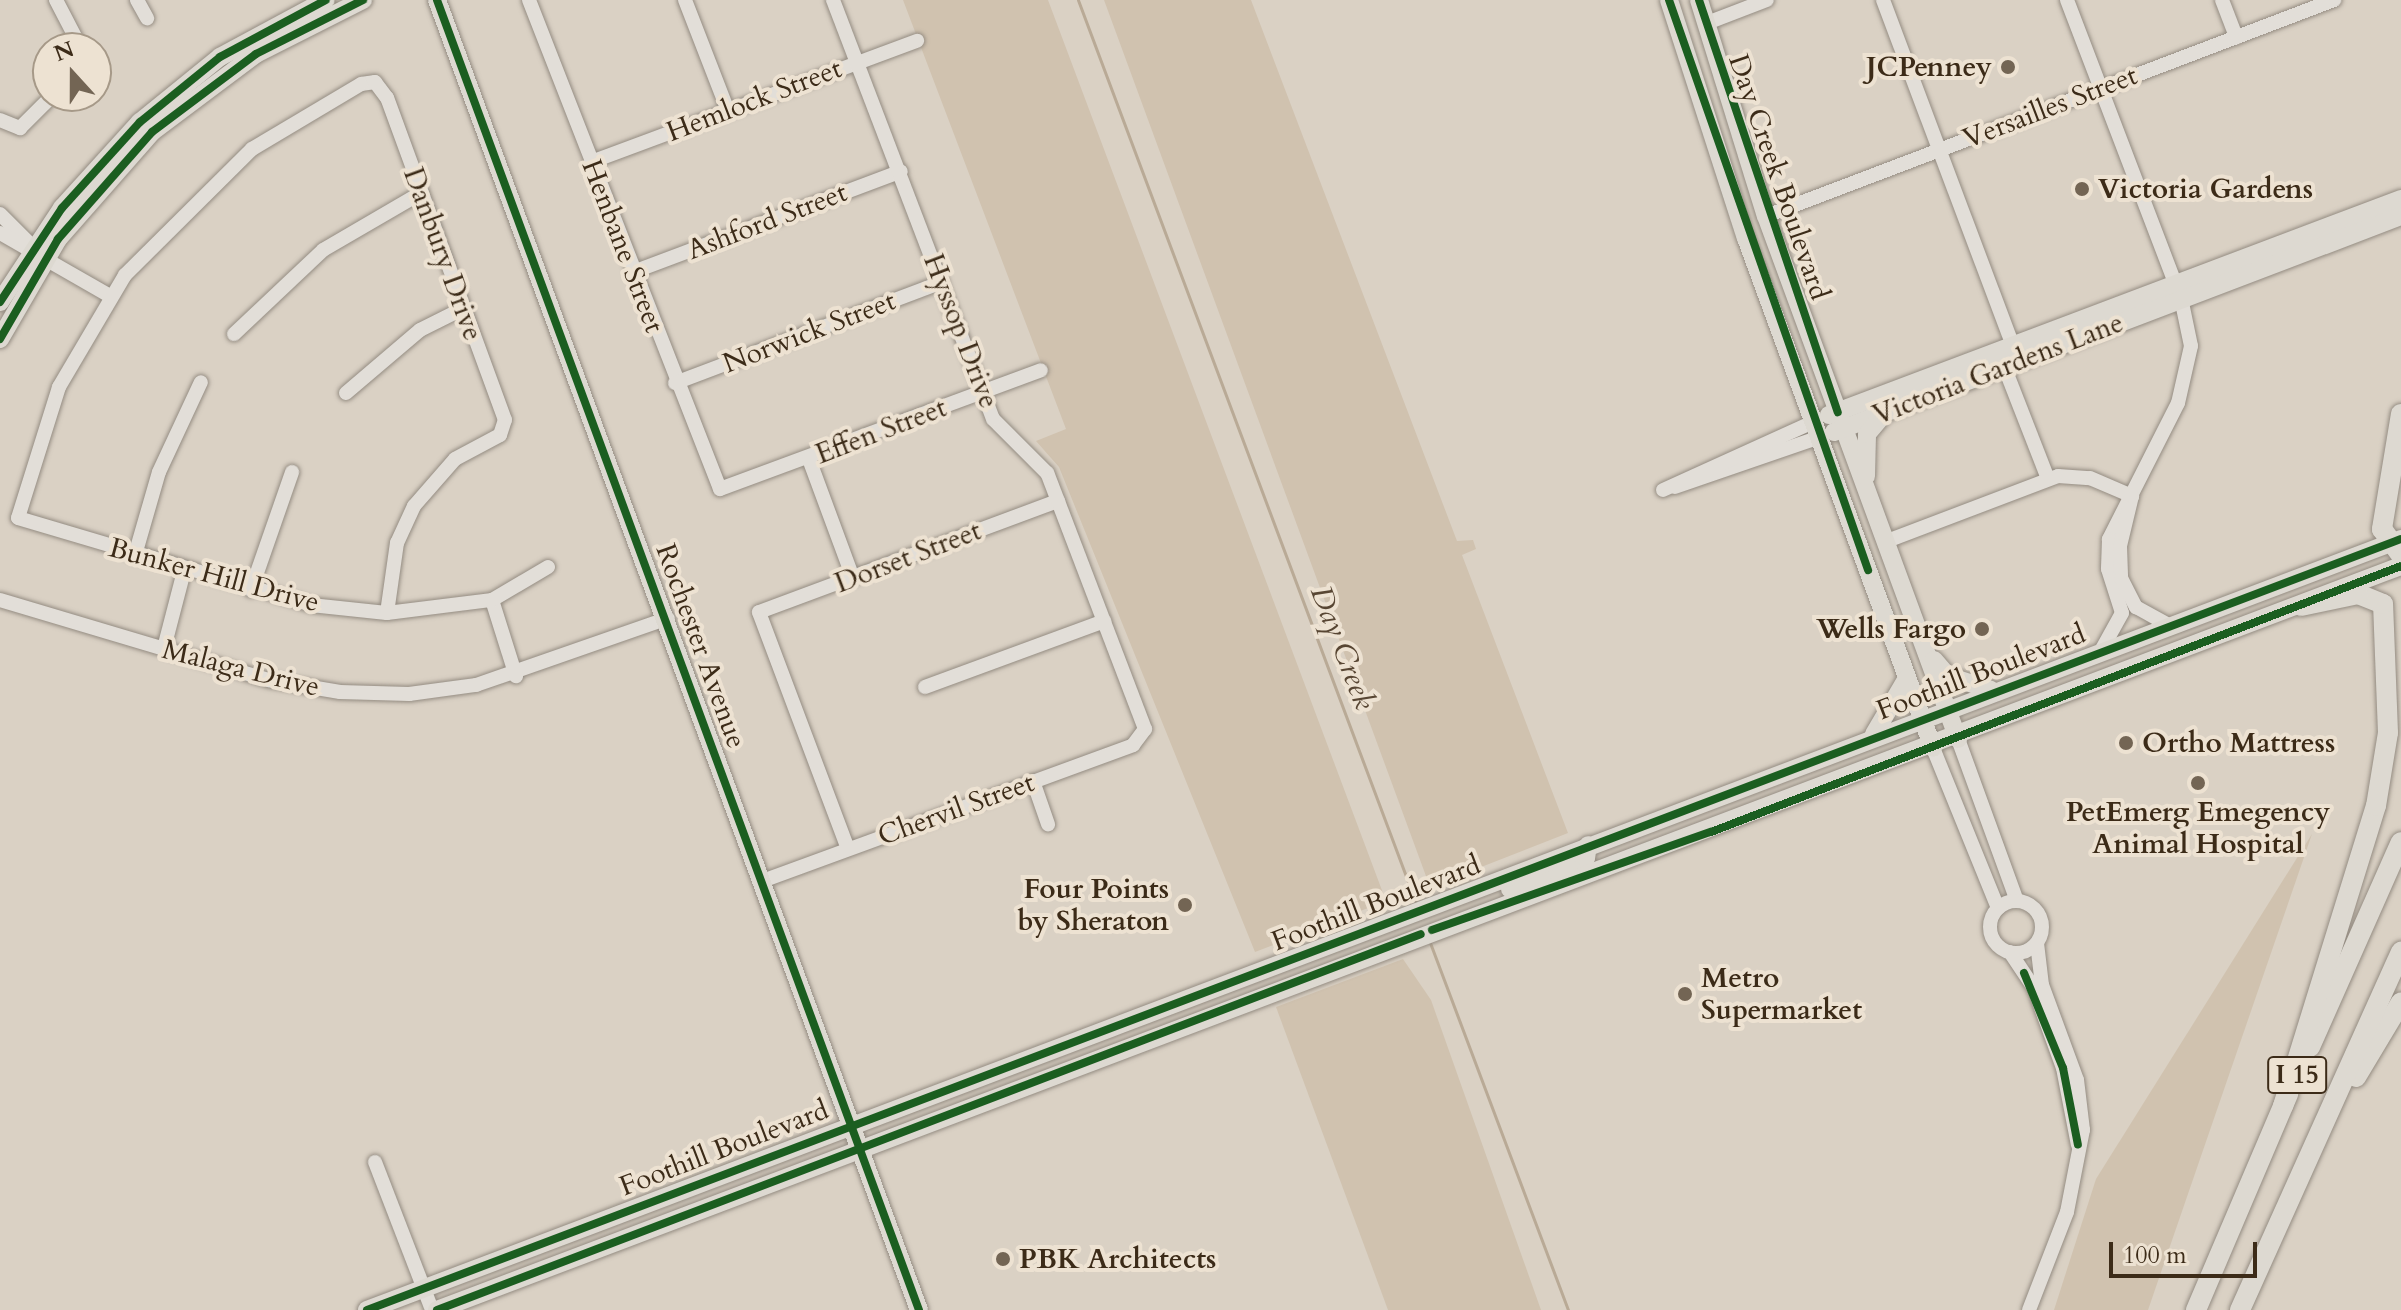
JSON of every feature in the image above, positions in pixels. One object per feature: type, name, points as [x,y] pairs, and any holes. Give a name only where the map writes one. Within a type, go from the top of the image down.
[{"type":"highway","points":[[2396,546],[2382,529],[2401,414]]},
{"type":"highway","points":[[2283,1106],[2376,806],[2388,733],[2383,604],[2358,594],[2301,606]]},
{"type":"highway","name":"I 15","points":[[2196,1310],[2401,842]]},
{"type":"highway","name":"I 15","points":[[2240,1310],[2401,951]]},
{"type":"highway","points":[[2334,1101],[2401,1002]]},
{"type":"main road","points":[[0,339],[39,252],[89,176],[166,99],[243,43],[326,0]]},
{"type":"main road","points":[[0,302],[39,252],[106,179],[178,108],[256,54],[363,0]]},
{"type":"main road","name":"Rochester Avenue","points":[[437,0],[863,1145],[919,1310]]},
{"type":"main road","name":"Day Creek Boulevard","points":[[1669,0],[1933,748]]},
{"type":"main road","points":[[1675,0],[1687,17],[1707,23],[1699,91]]},
{"type":"main road","name":"Day Creek Boulevard","points":[[1699,0],[1766,216],[1958,739]]},
{"type":"main road","name":"Victoria Gardens Lane","points":[[1841,420],[1886,411],[2004,366],[2401,199]]},
{"type":"main road","name":"Victoria Gardens Lane","points":[[1818,429],[2013,345],[2401,216]]},
{"type":"main road","points":[[1866,487],[1867,434],[1886,411]]},
{"type":"main road","name":"Foothill Boulevard","points":[[367,1310],[2102,649],[2396,546]]},
{"type":"main road","name":"Foothill Boulevard","points":[[434,1310],[1471,914],[1958,739],[2401,566]]},
{"type":"main road","points":[[1927,652],[1948,676],[1993,691]]},
{"type":"main road","points":[[1873,736],[1907,678]]},
{"type":"main road","points":[[1471,914],[1494,895],[1586,858],[1588,845]]},
{"type":"street","points":[[56,0],[73,32]]},
{"type":"street","points":[[137,0],[147,18]]},
{"type":"street","name":"Henbane Street","points":[[529,0],[675,383],[720,489]]},
{"type":"street","points":[[685,0],[728,111]]},
{"type":"street","name":"Hyssop Drive","points":[[833,0],[859,60],[983,393],[1003,434],[1041,464],[1104,621],[1144,736]]},
{"type":"street","points":[[1707,23],[1767,0]]},
{"type":"street","points":[[1883,0],[2013,345]]},
{"type":"street","points":[[2067,0],[2178,291],[2191,346],[2186,380],[2109,539],[2108,569],[2122,613],[2102,649]]},
{"type":"street","points":[[2222,0],[2236,37]]},
{"type":"street","name":"Versailles Street","points":[[1766,216],[2334,0]]},
{"type":"street","name":"Hemlock Street","points":[[591,162],[917,41]]},
{"type":"street","name":"Danbury Drive","points":[[110,296],[202,191],[252,149],[343,93],[375,82],[421,193],[503,428],[455,459],[414,506],[394,552],[387,613]]},
{"type":"street","points":[[0,120],[20,128],[36,112]]},
{"type":"street","name":"Ashford Street","points":[[633,272],[901,171]]},
{"type":"street","points":[[234,334],[323,250],[421,193]]},
{"type":"street","points":[[0,214],[39,252]]},
{"type":"street","points":[[0,233],[39,252],[110,296]]},
{"type":"street","name":"Norwick Street","points":[[675,383],[942,282]]},
{"type":"street","name":"Bunker Hill Drive","points":[[110,296],[59,387],[18,518],[251,590],[387,613],[492,600],[548,567]]},
{"type":"street","points":[[346,393],[420,330],[462,309]]},
{"type":"street","points":[[2004,366],[2048,479]]},
{"type":"street","name":"Effen Street","points":[[720,489],[809,459],[1041,370]]},
{"type":"street","points":[[135,555],[159,472],[201,382]]},
{"type":"street","name":"Victoria Gardens Lane","points":[[1818,429],[1663,490],[1818,429]]},
{"type":"street","points":[[809,459],[853,578]]},
{"type":"street","points":[[251,590],[292,472]]},
{"type":"street","points":[[1887,541],[2048,479],[2074,474],[2132,496]]},
{"type":"street","points":[[2132,496],[2118,556],[2121,578],[2136,607],[2169,625]]},
{"type":"street","name":"Dorset Street","points":[[848,849],[759,612],[1058,501]]},
{"type":"street","points":[[164,648],[184,571]]},
{"type":"street","name":"Malaga Drive","points":[[0,600],[164,648],[340,692],[409,694],[516,676],[668,618]]},
{"type":"street","points":[[492,600],[516,676]]},
{"type":"street","points":[[925,687],[1104,621]]},
{"type":"street","name":"Chervil Street","points":[[765,880],[1033,781],[1144,736]]},
{"type":"street","name":"Day Creek Boulevard","points":[[1958,739],[2017,901]]},
{"type":"street","name":"Day Creek Boulevard","points":[[1933,748],[1998,908]]},
{"type":"street","points":[[1033,781],[1048,824]]},
{"type":"street","points":[[2029,1310],[2067,1212],[2078,1145],[2077,1080],[2042,985],[2037,943],[2039,914],[2017,901],[1998,908],[1991,934],[2010,952],[2034,988],[2063,1068],[2078,1145]]},
{"type":"street","points":[[2010,952],[2037,943]]},
{"type":"street","points":[[375,1162],[423,1289],[434,1310]]},
{"type":"shaded area","points":[[903,0],[1048,0],[1386,901],[1255,952],[1059,467],[1036,441],[1066,429]]},
{"type":"shaded area","points":[[1104,0],[1251,0],[1457,541],[1473,540],[1476,549],[1462,555],[1568,833],[1430,887]]},
{"type":"shaded area","points":[[2312,834],[2148,1310],[2054,1310],[2096,1179]]},
{"type":"shaded area","points":[[1403,959],[1431,1000],[1541,1310],[1388,1310],[1276,1007]]},
{"type":"waterway","name":"Day Creek","points":[[1078,0],[1416,903]]},
{"type":"waterway","name":"Day Creek","points":[[1429,940],[1568,1310]]},
{"type":"cycle path","points":[[0,302],[62,208],[140,122],[220,57],[326,0]]},
{"type":"cycle path","points":[[0,339],[58,239],[152,132],[256,54],[363,0]]},
{"type":"cycle path","points":[[437,0],[919,1310]]},
{"type":"cycle path","points":[[1669,0],[1868,570]]},
{"type":"cycle path","points":[[1699,0],[1838,412]]},
{"type":"cycle path","points":[[367,1310],[2401,539]]},
{"type":"cycle path","points":[[1432,930],[1711,832],[2401,566]]},
{"type":"cycle path","points":[[437,1310],[1421,934]]},
{"type":"cycle path","points":[[2024,973],[2063,1068],[2078,1145]]},
{"type":"place","name":"JCPenney","points":[[2008,67]]},
{"type":"place","name":"Victoria Gardens","points":[[2082,189]]},
{"type":"place","name":"Wells Fargo","points":[[1982,629]]},
{"type":"place","name":"Ortho Mattress","points":[[2126,743]]},
{"type":"place","name":"PetEmerg Emegency Animal Hospital","points":[[2198,783]]},
{"type":"place","name":"Four Points by Sheraton","points":[[1185,905]]},
{"type":"place","name":"Metro Supermarket","points":[[1685,994]]},
{"type":"place","name":"PBK Architects","points":[[1003,1259]]}]
